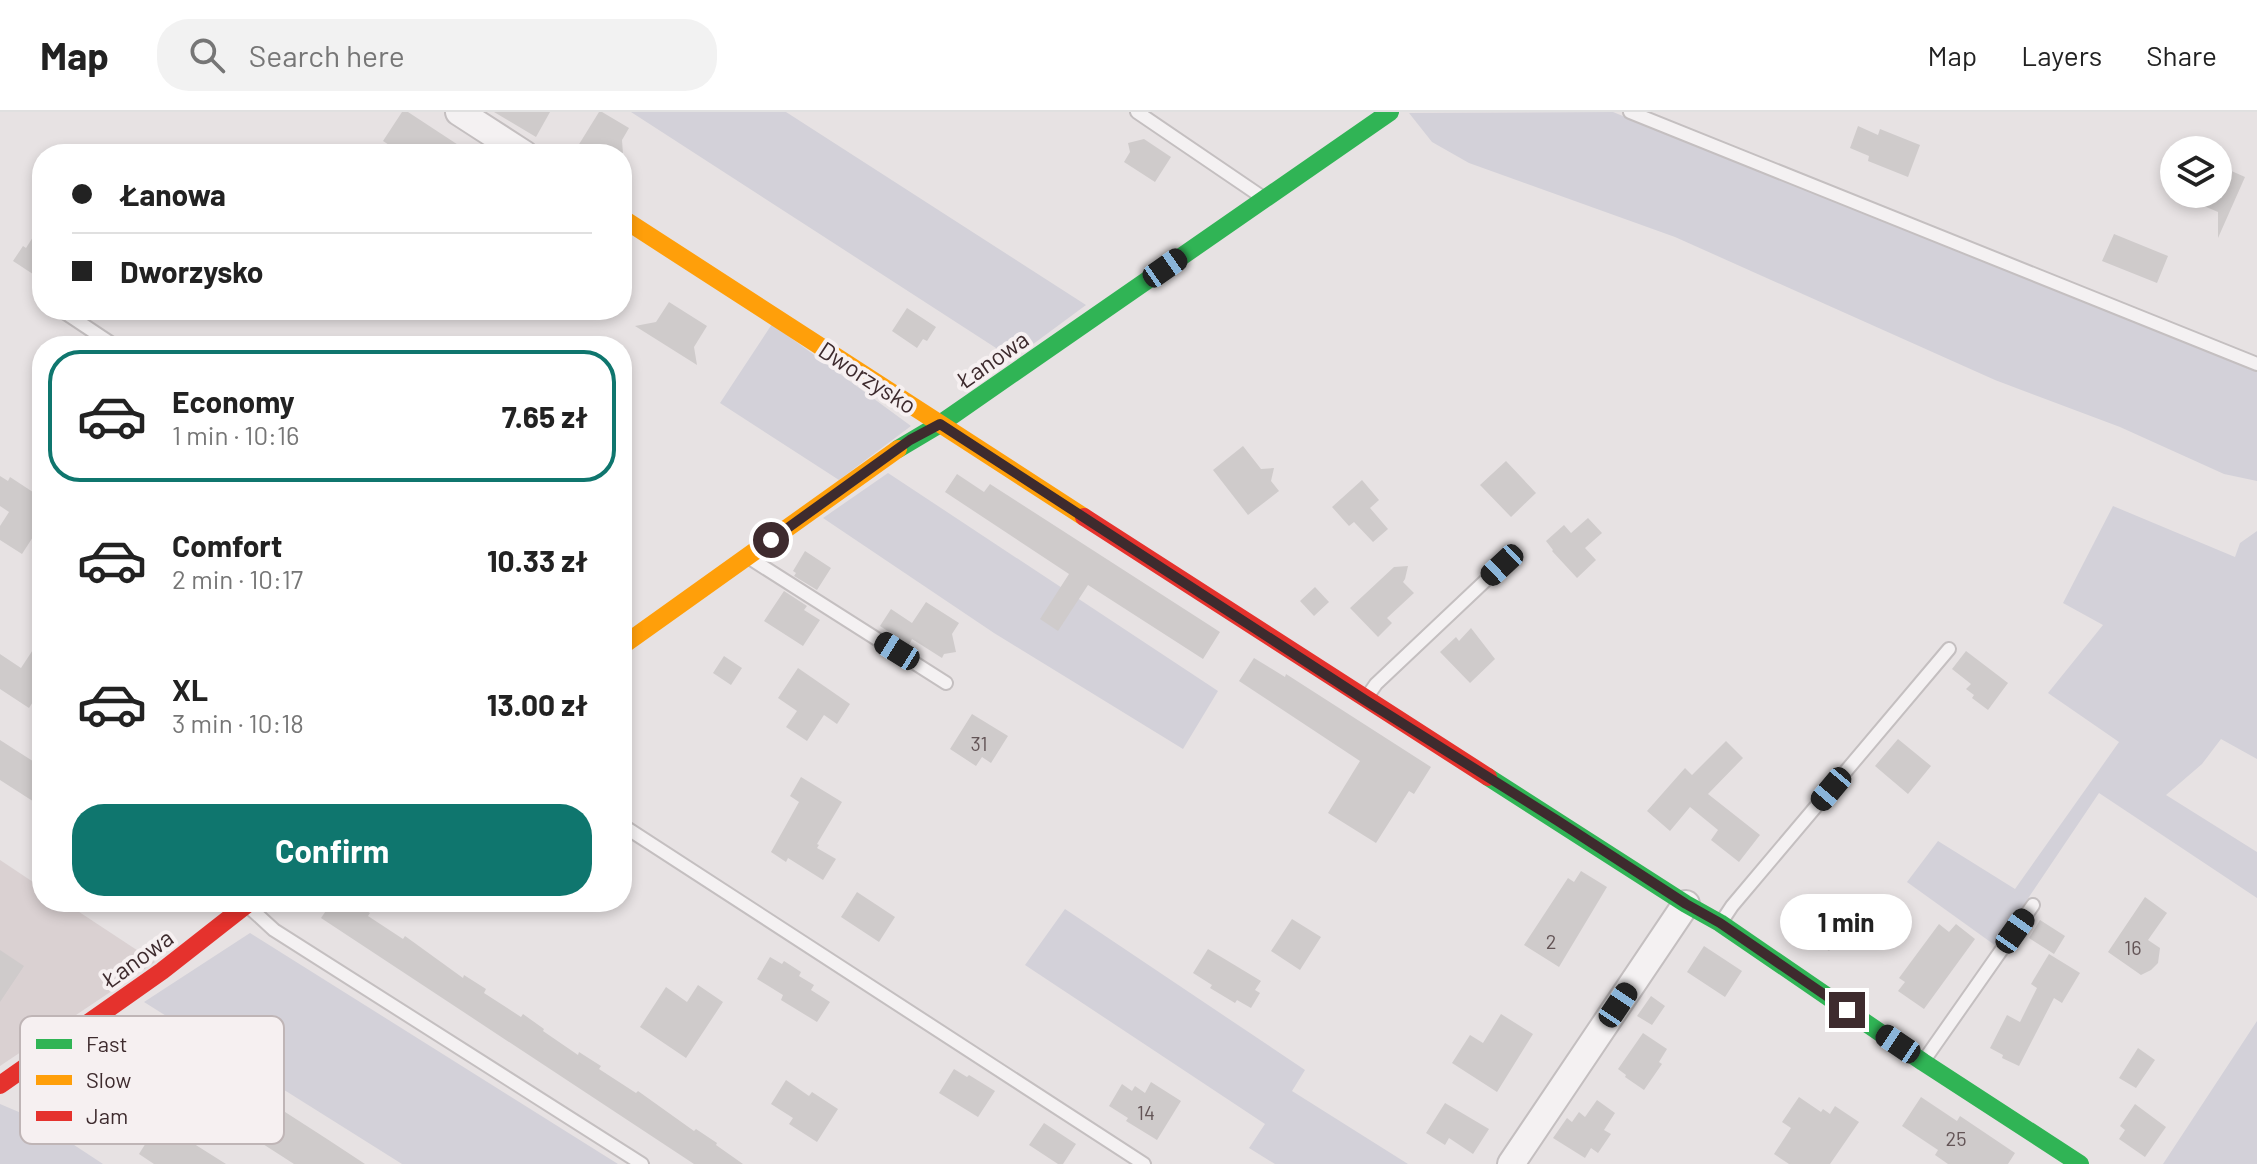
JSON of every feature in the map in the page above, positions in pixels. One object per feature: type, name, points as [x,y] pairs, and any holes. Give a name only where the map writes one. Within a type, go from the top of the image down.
[{"type":"street","points":[[459,112],[509,144]]},
{"type":"street","name":"Łanowa","points":[[632,639],[910,440],[940,424],[1390,112]]},
{"type":"street","name":"Dworzysko","points":[[632,224],[1365,700],[1720,923],[1923,1062],[2080,1164]]},
{"type":"street","points":[[1511,1164],[1686,904]]},
{"type":"street","name":"Łanowa","points":[[97,1016],[162,971],[237,912]]},
{"type":"street","name":"Łanowa","points":[[0,1085],[20,1071]]},
{"type":"lane","points":[[1137,112],[1265,198]]},
{"type":"lane","points":[[1630,112],[2257,364]]},
{"type":"lane","points":[[76,320],[100,336]]},
{"type":"lane","points":[[748,557],[946,683]]},
{"type":"lane","points":[[1365,700],[1376,684],[1502,565]]},
{"type":"lane","points":[[1720,923],[1949,649]]},
{"type":"lane","points":[[632,831],[1144,1164]]},
{"type":"lane","points":[[1923,1062],[2033,905]]},
{"type":"lane","points":[[257,912],[274,930],[642,1164]]},
{"type":"shaded area","points":[[631,112],[786,112],[1086,305],[1013,359]]},
{"type":"shaded area","points":[[1613,112],[2257,372],[2257,481],[2224,474],[2120,427],[1995,380],[1675,237],[1469,163],[1432,142],[1409,113]]},
{"type":"shaded area","points":[[772,324],[911,426],[839,480],[720,403]]},
{"type":"shaded area","points":[[888,473],[1218,691],[1183,749],[994,633],[823,518]]},
{"type":"shaded area","points":[[2113,506],[2235,557],[2240,543],[2257,531],[2257,759],[2221,739],[2202,764],[2166,795],[2257,852],[2257,898],[2099,793],[1996,946],[1907,882],[1938,841],[2015,889],[2119,742],[2048,693],[2103,625],[2063,603]]},
{"type":"shaded area","points":[[0,860],[32,881],[32,912],[79,912],[155,962],[75,1016],[20,1016],[20,1053],[0,1066]]},
{"type":"shaded area","points":[[1065,909],[1305,1070],[1292,1091],[1408,1164],[1275,1164],[1249,1148],[1265,1124],[1025,965]]},
{"type":"shaded area","points":[[250,933],[618,1164],[402,1164],[284,1090],[284,1016],[166,1016],[144,1002]]},
{"type":"shaded area","points":[[2257,1021],[2257,1164],[2163,1164]]},
{"type":"shaded area","points":[[0,1104],[20,1112],[20,1144],[73,1144],[103,1164],[0,1164]]},
{"type":"building","points":[[402,112],[408,112],[457,144],[388,144],[383,141]]},
{"type":"building","points":[[494,112],[550,112],[536,137]]},
{"type":"building","points":[[599,112],[629,128],[622,144],[579,144]]},
{"type":"building","points":[[1858,126],[1878,135],[1880,129],[1920,145],[1908,177],[1868,161],[1869,156],[1850,148]]},
{"type":"building","points":[[1144,139],[1171,157],[1155,182],[1124,162],[1130,152],[1128,143]]},
{"type":"building","points":[[2232,171],[2245,177],[2232,206]]},
{"type":"building","points":[[2209,208],[2231,208],[2218,238],[2218,212]]},
{"type":"building","points":[[2114,234],[2168,256],[2157,283],[2102,261]]},
{"type":"building","points":[[32,239],[32,273],[13,261],[23,246],[26,248]]},
{"type":"building","points":[[669,302],[707,326],[694,347],[697,365],[635,326],[656,322]]},
{"type":"building","points":[[907,308],[936,327],[927,341],[923,339],[917,348],[892,331]]},
{"type":"building","points":[[1243,446],[1261,469],[1274,468],[1271,481],[1279,491],[1248,515],[1213,470]]},
{"type":"building","points":[[1506,461],[1536,493],[1511,517],[1480,485]]},
{"type":"building","points":[[957,474],[984,492],[990,484],[1220,632],[1203,659],[1088,585],[1058,631],[1040,619],[1069,574],[945,492]]},
{"type":"building","points":[[0,476],[8,481],[10,477],[32,491],[32,538],[22,554],[0,540],[0,526],[9,512],[0,506]]},
{"type":"building","points":[[1362,480],[1379,500],[1370,508],[1388,529],[1373,542],[1354,522],[1349,526],[1332,507]]},
{"type":"building","points":[[1588,518],[1602,533],[1585,548],[1596,560],[1577,578],[1546,541],[1564,525],[1571,533]]},
{"type":"building","points":[[805,551],[831,568],[817,590],[794,576],[796,573],[793,571]]},
{"type":"building","points":[[1408,566],[1403,582],[1414,593],[1387,618],[1392,623],[1378,637],[1350,608],[1394,567]]},
{"type":"building","points":[[1315,587],[1329,602],[1314,616],[1300,601]]},
{"type":"building","points":[[784,591],[807,606],[804,610],[820,620],[803,646],[764,621]]},
{"type":"building","points":[[926,602],[959,623],[952,634],[956,652],[944,654],[942,658],[912,639],[909,645],[880,626],[891,609],[912,623]]},
{"type":"building","points":[[1471,628],[1495,659],[1470,683],[1440,652],[1456,637],[1459,641]]},
{"type":"building","points":[[32,651],[32,703],[29,708],[0,689],[0,654],[21,668]]},
{"type":"building","points":[[1966,651],[2008,683],[1988,710],[1966,689],[1971,684],[1952,669]]},
{"type":"building","points":[[724,656],[742,668],[731,685],[713,673]]},
{"type":"building","points":[[1254,658],[1285,677],[1286,674],[1431,767],[1414,794],[1409,791],[1376,843],[1328,813],[1360,761],[1239,681]]},
{"type":"building","points":[[798,668],[850,704],[837,724],[824,715],[807,741],[786,727],[797,711],[778,698]]},
{"type":"building","points":[[972,714],[1008,736],[991,763],[982,757],[976,766],[950,749]]},
{"type":"building","points":[[1898,739],[1931,766],[1908,794],[1875,766]]},
{"type":"building","points":[[0,740],[32,761],[32,801],[0,780]]},
{"type":"building","points":[[1726,741],[1743,758],[1708,794],[1760,835],[1739,862],[1711,840],[1718,830],[1690,807],[1670,831],[1647,811],[1685,768],[1692,775]]},
{"type":"building","points":[[801,777],[842,802],[817,844],[817,848],[836,859],[823,880],[788,858],[786,862],[771,852],[799,802],[790,796]]},
{"type":"building","points":[[1581,871],[1607,887],[1559,967],[1524,945],[1568,878],[1574,882]]},
{"type":"building","points":[[857,892],[895,917],[879,942],[841,917]]},
{"type":"building","points":[[1815,895],[1851,919],[1829,951],[1802,932],[1809,922],[1801,917]]},
{"type":"building","points":[[2145,897],[2167,913],[2148,940],[2160,948],[2158,963],[2141,975],[2108,952]]},
{"type":"building","points":[[325,912],[368,912],[368,916],[403,939],[405,936],[463,978],[464,975],[486,989],[484,993],[521,1017],[523,1014],[578,1055],[579,1052],[601,1066],[599,1069],[636,1093],[638,1091],[694,1131],[696,1129],[743,1164],[694,1164],[321,918]]},
{"type":"building","points":[[1292,919],[1321,937],[1300,970],[1271,951]]},
{"type":"building","points":[[2040,920],[2065,936],[2054,954],[2029,938]]},
{"type":"building","points":[[1939,924],[1949,932],[1956,924],[1975,939],[1924,1009],[1898,991],[1905,982],[1899,978]]},
{"type":"building","points":[[1704,946],[1742,971],[1725,997],[1687,972]]},
{"type":"building","points":[[1208,949],[1261,981],[1255,990],[1260,993],[1251,1008],[1237,1000],[1235,1003],[1210,988],[1212,985],[1193,973]]},
{"type":"building","points":[[0,950],[24,966],[0,1002]]},
{"type":"building","points":[[2049,954],[2080,973],[2062,1003],[2054,998],[2019,1066],[1990,1048],[2007,1015],[2020,1022],[2037,988],[2031,984]]},
{"type":"building","points":[[770,957],[782,964],[784,961],[801,972],[799,976],[814,985],[811,990],[830,1002],[817,1022],[781,1000],[783,995],[757,979]]},
{"type":"building","points":[[698,985],[723,1002],[686,1058],[640,1027],[666,987],[687,1002]]},
{"type":"building","points":[[1651,996],[1665,1006],[1652,1025],[1637,1016]]},
{"type":"building","points":[[1501,1014],[1533,1034],[1497,1092],[1452,1063],[1470,1035],[1483,1043]]},
{"type":"building","points":[[1643,1033],[1667,1049],[1659,1062],[1662,1064],[1644,1090],[1618,1069]]},
{"type":"building","points":[[2138,1048],[2155,1060],[2136,1088],[2119,1078]]},
{"type":"building","points":[[954,1069],[995,1091],[978,1117],[939,1093]]},
{"type":"building","points":[[786,1080],[809,1096],[812,1092],[838,1109],[817,1142],[789,1124],[793,1118],[771,1104]]},
{"type":"building","points":[[1151,1082],[1181,1101],[1157,1140],[1126,1121],[1128,1118],[1109,1106],[1122,1084],[1132,1091],[1135,1086],[1145,1093]]},
{"type":"building","points":[[1799,1097],[1821,1112],[1823,1109],[1830,1114],[1835,1106],[1859,1122],[1830,1164],[1789,1164],[1774,1154],[1791,1128],[1782,1122]]},
{"type":"building","points":[[1921,1097],[1957,1121],[1960,1116],[2015,1153],[2008,1164],[1948,1164],[1935,1155],[1938,1150],[1902,1126]]},
{"type":"building","points":[[1597,1100],[1615,1113],[1604,1130],[1611,1134],[1598,1153],[1591,1148],[1585,1158],[1553,1138],[1567,1118],[1572,1122],[1579,1112],[1585,1117]]},
{"type":"building","points":[[1445,1103],[1489,1129],[1473,1154],[1449,1138],[1445,1145],[1426,1133]]},
{"type":"building","points":[[2135,1104],[2166,1127],[2145,1157],[2119,1139],[2125,1130],[2120,1126]]},
{"type":"building","points":[[284,1112],[365,1164],[294,1164],[263,1144],[284,1144]]},
{"type":"building","points":[[1044,1123],[1076,1144],[1063,1164],[1058,1164],[1029,1145]]},
{"type":"building","points":[[145,1144],[194,1144],[226,1164],[154,1164],[139,1154]]},
{"type":"traffic: fast","points":[[898,449],[940,424],[1390,112]]},
{"type":"traffic: fast","points":[[1488,777],[1720,923],[1923,1062],[2080,1164]]},
{"type":"traffic: slow","points":[[632,224],[1084,517]]},
{"type":"traffic: slow","points":[[632,639],[898,449]]},
{"type":"traffic: jam","points":[[1084,517],[1488,777]]},
{"type":"traffic: jam","points":[[98,1016],[237,912]]},
{"type":"traffic: jam","points":[[0,1085],[20,1071]]},
{"type":"route","points":[[771,540],[910,440],[940,424],[1365,700],[1720,923],[1847,1010]]}]
